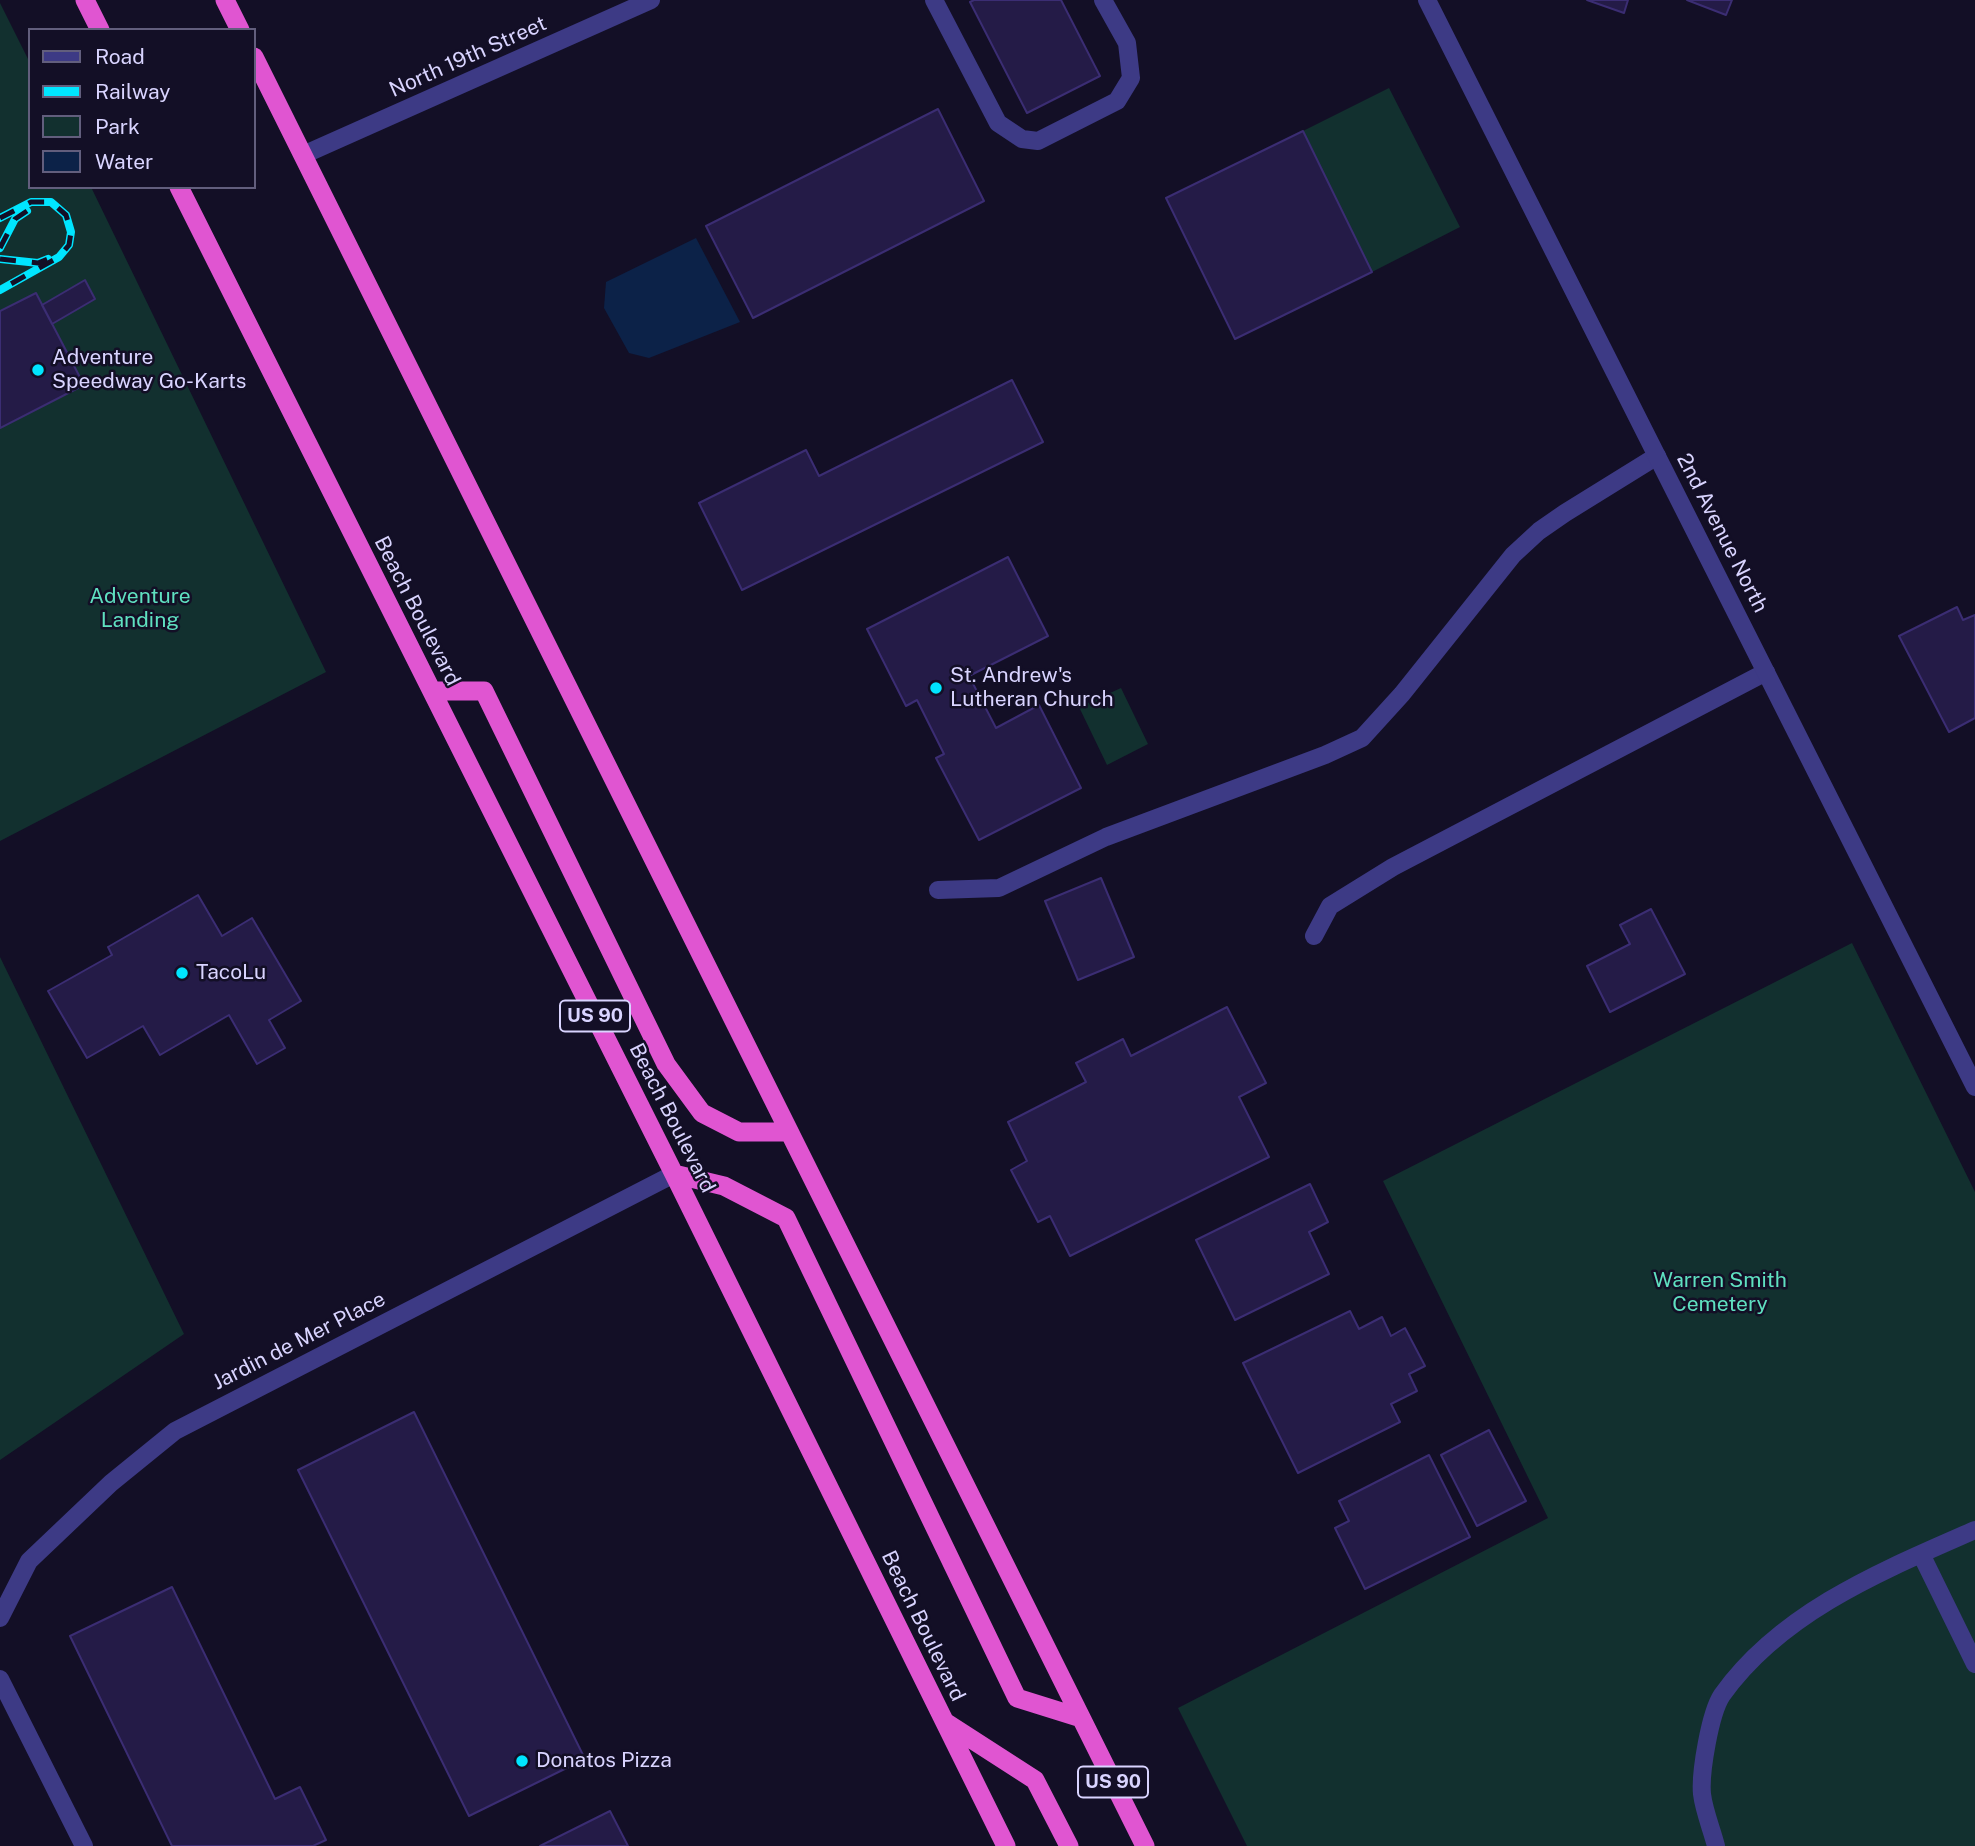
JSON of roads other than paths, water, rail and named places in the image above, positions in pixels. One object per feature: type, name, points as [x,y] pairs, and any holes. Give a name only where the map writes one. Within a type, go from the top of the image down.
[{"type":"highway","points":[[85,0],[99,28]]},
{"type":"highway","points":[[225,0],[239,28]]},
{"type":"highway","name":"US 90","points":[[256,61],[1145,1846]]},
{"type":"highway","name":"Beach Boulevard","points":[[180,189],[674,1174],[1006,1846]]},
{"type":"highway","points":[[432,691],[484,691],[666,1065],[702,1113],[739,1132],[789,1132]]},
{"type":"highway","points":[[674,1174],[724,1186],[786,1218],[1017,1698],[1081,1718]]},
{"type":"highway","points":[[944,1721],[1035,1780],[1069,1846]]},
{"type":"street","name":"North 19th Street","points":[[303,155],[651,0]]},
{"type":"street","points":[[934,0],[998,123],[1022,139],[1038,141],[1117,101],[1130,78],[1127,43],[1104,0]]},
{"type":"street","name":"2nd Avenue North","points":[[1427,0],[1975,1087]]},
{"type":"street","points":[[938,890],[999,888],[1106,837],[1325,755],[1362,738],[1402,694],[1513,555],[1564,513],[1657,456]]},
{"type":"street","points":[[1314,936],[1330,906],[1393,867],[1766,672]]},
{"type":"street","name":"Jardin de Mer Place","points":[[0,1618],[29,1561],[111,1483],[175,1431],[674,1174]]},
{"type":"street","points":[[1716,1846],[1702,1794],[1705,1745],[1720,1698],[1751,1661],[1798,1620],[1824,1603],[1975,1530]]},
{"type":"street","points":[[1921,1554],[1975,1664]]},
{"type":"street","points":[[0,1679],[83,1846]]},
{"type":"water","points":[[696,238],[740,322],[649,358],[629,353],[604,308],[606,282]]},
{"type":"railway","points":[[0,218],[31,202],[51,202],[66,215],[71,232],[69,245],[59,257],[0,290]]},
{"type":"railway","points":[[0,248],[15,219],[27,211]]},
{"type":"railway","points":[[0,259],[38,263],[48,259]]},
{"type":"place","name":"Adventure Speedway Go-Karts","points":[[38,370]]},
{"type":"place","name":"St. Andrew's Lutheran Church","points":[[936,688]]},
{"type":"place","name":"TacoLu","points":[[182,973]]},
{"type":"place","name":"Donatos Pizza","points":[[522,1761]]},
{"type":"park label","name":"Adventure Landing","points":[[140,609]]},
{"type":"park label","name":"Warren Smith Cemetery","points":[[1720,1293]]}]
